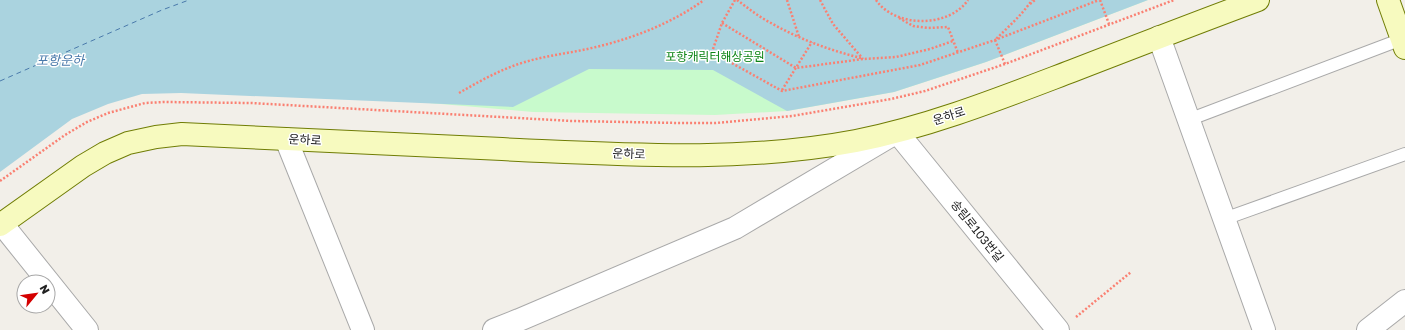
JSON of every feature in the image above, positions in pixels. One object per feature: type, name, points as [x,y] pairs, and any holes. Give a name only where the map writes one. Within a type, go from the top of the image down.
[{"type":"street","name":"운하로","points":[[1,225],[83,166],[105,153],[128,143],[156,137],[182,134],[678,156],[725,155],[821,146],[897,132],[964,112],[1258,0]]},
{"type":"street","points":[[1388,0],[1403,44]]},
{"type":"street","points":[[1159,37],[1264,330]]},
{"type":"street","points":[[494,330],[523,325],[735,228],[897,132]]},
{"type":"street","name":"송림로103번길","points":[[897,132],[1065,325]]},
{"type":"street","points":[[286,139],[363,330]]},
{"type":"street","points":[[1,225],[87,330]]},
{"type":"street","points":[[1368,330],[1405,301]]},
{"type":"lane","points":[[1188,120],[1403,44]]},
{"type":"lane","points":[[1224,219],[1405,154]]},
{"type":"path","points":[[459,94],[503,70],[525,62],[596,47],[623,40],[651,30],[676,18],[704,0]]},
{"type":"path","points":[[863,59],[831,51],[800,38],[770,23],[736,0],[722,23],[712,52],[782,91],[920,65],[995,40],[1099,0],[1109,24]]},
{"type":"path","points":[[787,0],[800,38]]},
{"type":"path","points":[[820,0],[833,24],[863,59]]},
{"type":"path","points":[[876,0],[893,15],[913,26],[928,28],[948,27],[958,53]]},
{"type":"path","points":[[893,15],[912,21],[932,21],[950,15],[968,0]]},
{"type":"path","points":[[995,40],[1033,0]]},
{"type":"path","points":[[0,181],[65,135],[87,122],[108,112],[145,103],[251,104],[572,121],[716,123],[792,116],[891,99],[939,87],[1005,64],[1174,0]]},
{"type":"path","points":[[722,23],[796,68],[863,59],[896,57],[930,50],[953,41]]},
{"type":"path","points":[[995,40],[1005,64]]},
{"type":"path","points":[[782,91],[812,42]]},
{"type":"path","points":[[1065,325],[1131,272]]},
{"type":"green space","name":"포항캐릭터해상공원","points":[[1148,0],[986,62],[894,92],[787,111],[715,115],[533,112],[429,103],[469,77]]},
{"type":"water","name":"포항운하","points":[[0,0],[1148,0],[986,62],[894,92],[787,111],[713,70],[589,69],[513,107],[181,93],[142,94],[108,104],[72,119],[0,172]]},
{"type":"ferry route","points":[[0,81],[162,10],[189,0]]}]
